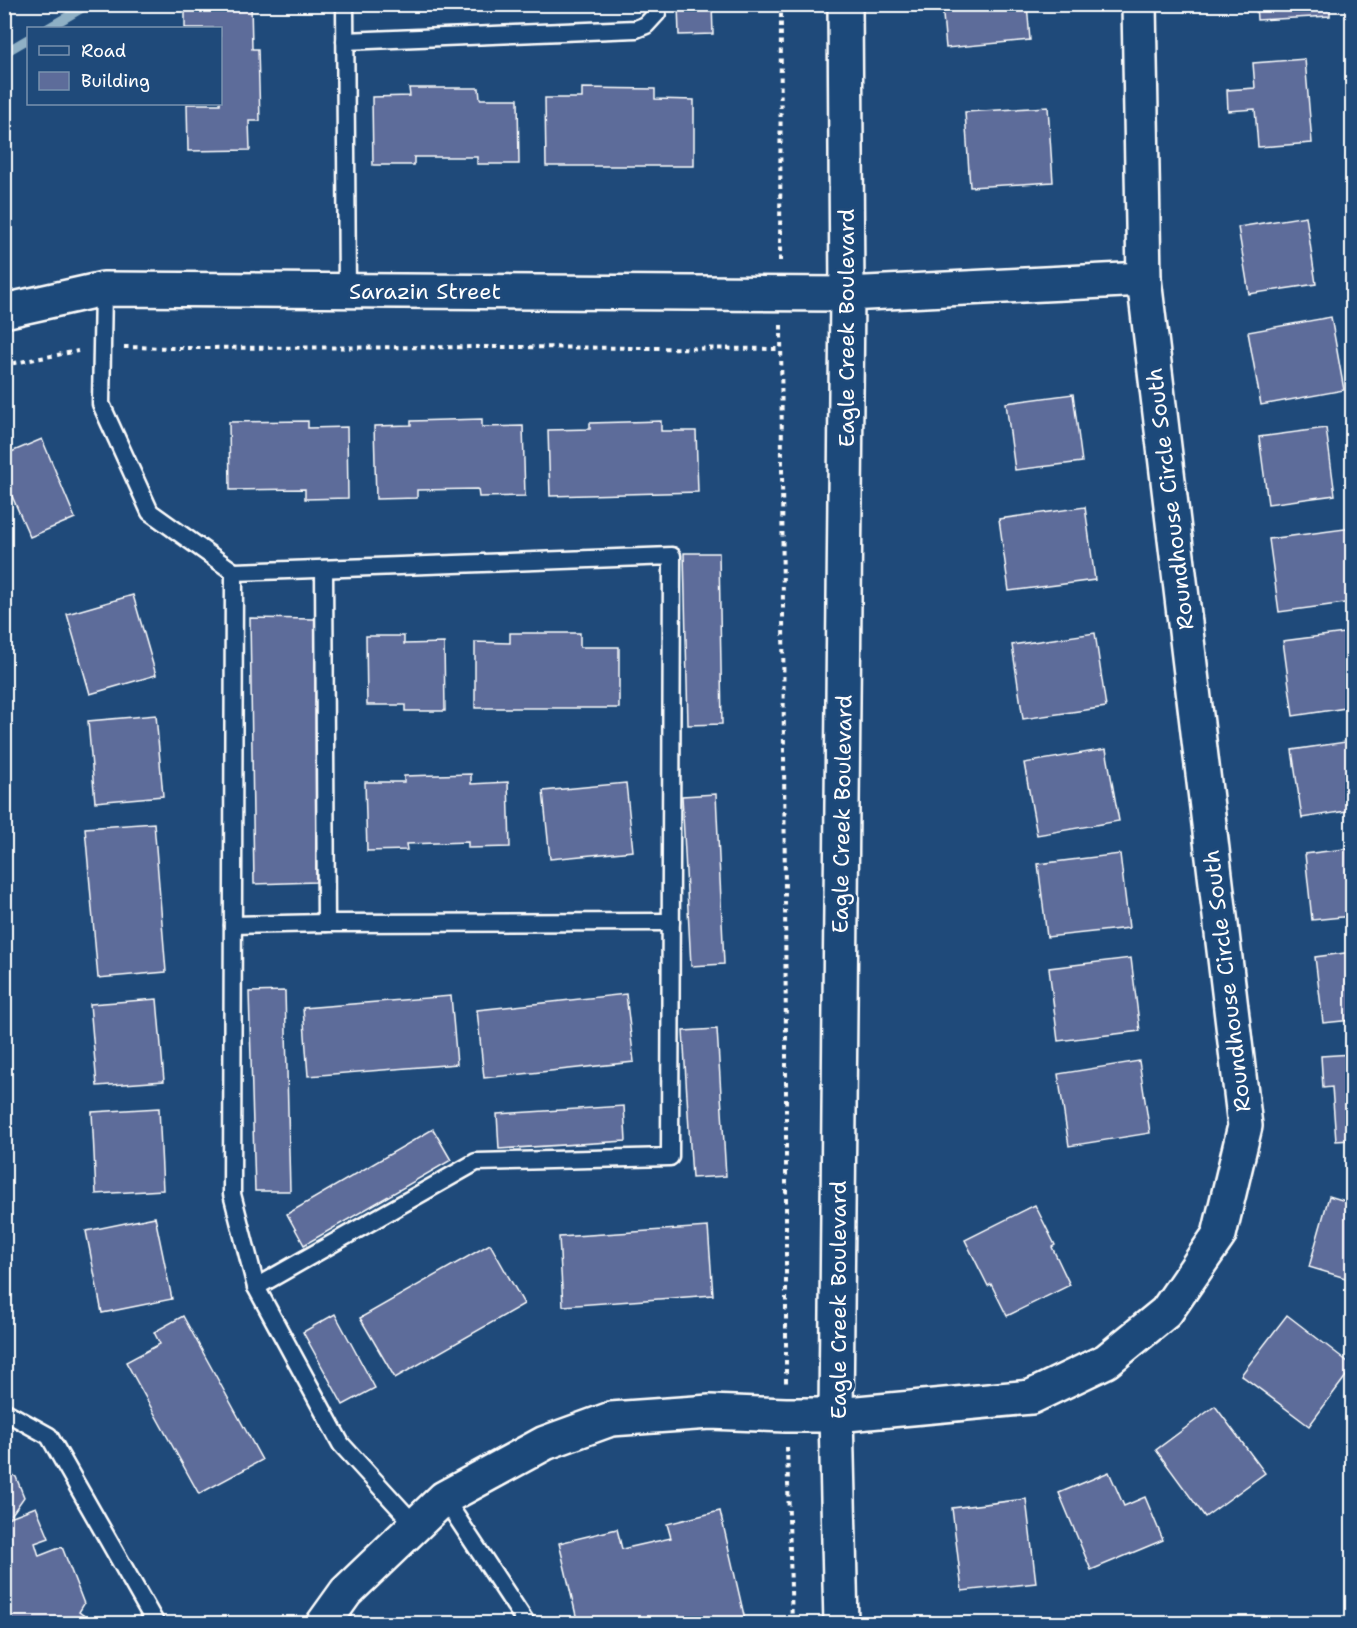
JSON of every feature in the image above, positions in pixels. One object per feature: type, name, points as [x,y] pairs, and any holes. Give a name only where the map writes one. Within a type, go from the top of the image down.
[{"type":"street","name":"Eagle Creek Boulevard","points":[[841,1623],[836,1415],[847,294],[845,4]]},
{"type":"street","name":"Roundhouse Circle South","points":[[323,1623],[346,1592],[444,1498],[545,1443],[611,1419],[710,1412],[836,1415],[1031,1397],[1106,1361],[1166,1312],[1219,1235],[1245,1126],[1144,279],[1139,4]]},
{"type":"street","points":[[847,294],[1144,279]]},
{"type":"street","name":"Sarazin Street","points":[[4,310],[103,289],[847,294]]},
{"type":"lane","points":[[345,4],[347,291]]},
{"type":"lane","points":[[345,41],[636,29],[646,25],[657,12],[657,4]]},
{"type":"lane","points":[[103,289],[101,404],[150,512],[234,572],[672,556],[670,1157],[476,1162],[256,1287]]},
{"type":"lane","points":[[324,569],[326,923]]},
{"type":"lane","points":[[234,572],[232,1194],[256,1287],[341,1444],[415,1525]]},
{"type":"lane","points":[[233,925],[670,922]]},
{"type":"lane","points":[[4,1411],[49,1436],[156,1623]]},
{"type":"lane","points":[[444,1498],[527,1623]]},
{"type":"path","points":[[781,4],[780,349],[786,1040],[786,1415],[792,1623]]},
{"type":"path","points":[[4,365],[103,346],[780,349]]},
{"type":"building","points":[[251,4],[252,49],[258,49],[260,121],[249,121],[250,150],[188,151],[187,105],[222,105],[222,27],[185,27],[185,6]]},
{"type":"building","points":[[391,4],[609,4],[609,7],[391,6]]},
{"type":"building","points":[[678,4],[712,4],[713,34],[679,35]]},
{"type":"building","points":[[942,4],[1027,4],[1030,40],[946,48]]},
{"type":"building","points":[[1256,4],[1330,4],[1330,16],[1257,20]]},
{"type":"building","points":[[1305,59],[1312,143],[1258,147],[1255,109],[1228,111],[1227,90],[1255,88],[1253,63]]},
{"type":"building","points":[[409,88],[479,88],[480,99],[518,99],[519,164],[477,164],[477,157],[414,157],[414,165],[373,165],[372,97],[410,96]]},
{"type":"building","points":[[582,88],[655,89],[655,99],[694,100],[694,166],[546,166],[545,98],[582,98]]},
{"type":"building","points":[[1048,107],[1053,182],[970,187],[965,112]]},
{"type":"building","points":[[1306,216],[1316,284],[1249,294],[1238,227]]},
{"type":"building","points":[[1331,317],[1344,390],[1261,405],[1248,332]]},
{"type":"building","points":[[1073,394],[1082,462],[1015,470],[1006,403]]},
{"type":"building","points":[[482,419],[482,427],[523,426],[525,496],[479,497],[478,489],[417,490],[417,498],[376,499],[374,426],[411,425],[411,421]]},
{"type":"building","points":[[308,421],[308,428],[347,427],[348,498],[305,499],[305,489],[230,490],[229,422]]},
{"type":"building","points":[[661,421],[661,431],[696,431],[698,492],[550,496],[548,430],[590,429],[590,423]]},
{"type":"building","points":[[1326,428],[1335,495],[1268,504],[1259,437]]},
{"type":"building","points":[[42,439],[75,518],[30,537],[4,478],[4,455]]},
{"type":"building","points":[[1085,507],[1095,580],[1009,591],[999,519]]},
{"type":"building","points":[[1352,528],[1352,602],[1279,612],[1269,539]]},
{"type":"building","points":[[684,553],[719,553],[722,724],[688,725]]},
{"type":"building","points":[[133,595],[156,675],[90,694],[67,614]]},
{"type":"building","points":[[250,618],[315,619],[316,882],[254,884]]},
{"type":"building","points":[[1352,632],[1352,707],[1293,716],[1283,641]]},
{"type":"building","points":[[510,633],[580,633],[580,647],[619,647],[619,708],[475,708],[475,642],[510,643]]},
{"type":"building","points":[[1095,633],[1106,707],[1023,719],[1012,645]]},
{"type":"building","points":[[366,636],[404,636],[404,644],[444,643],[445,711],[405,711],[405,705],[367,705]]},
{"type":"building","points":[[156,715],[163,796],[95,802],[88,721]]},
{"type":"building","points":[[1352,741],[1352,810],[1302,818],[1292,750]]},
{"type":"building","points":[[1106,749],[1119,821],[1037,835],[1024,763]]},
{"type":"building","points":[[471,774],[471,784],[508,782],[510,847],[468,848],[468,842],[406,844],[407,850],[367,851],[365,782],[404,782],[404,776]]},
{"type":"building","points":[[626,783],[633,851],[550,859],[543,791]]},
{"type":"building","points":[[716,794],[724,964],[691,966],[682,796]]},
{"type":"building","points":[[154,823],[166,972],[98,978],[85,828]]},
{"type":"building","points":[[1352,848],[1352,916],[1312,920],[1305,854]]},
{"type":"building","points":[[1120,854],[1129,928],[1047,937],[1038,864]]},
{"type":"building","points":[[1352,952],[1352,1020],[1323,1023],[1315,957]]},
{"type":"building","points":[[1131,958],[1140,1031],[1058,1041],[1049,968]]},
{"type":"building","points":[[285,991],[290,1191],[255,1191],[249,992]]},
{"type":"building","points":[[626,994],[634,1062],[484,1078],[477,1010]]},
{"type":"building","points":[[451,996],[457,1064],[308,1076],[303,1008]]},
{"type":"building","points":[[157,999],[164,1081],[97,1086],[90,1004]]},
{"type":"building","points":[[717,1029],[726,1176],[692,1178],[683,1031]]},
{"type":"building","points":[[1352,1054],[1352,1140],[1336,1141],[1332,1087],[1323,1088],[1321,1056]]},
{"type":"building","points":[[1139,1061],[1150,1133],[1069,1146],[1058,1074]]},
{"type":"building","points":[[624,1106],[626,1141],[499,1149],[497,1114]]},
{"type":"building","points":[[159,1108],[163,1190],[96,1194],[92,1112]]},
{"type":"building","points":[[433,1129],[451,1160],[304,1245],[287,1214]]},
{"type":"building","points":[[1329,1196],[1352,1203],[1352,1280],[1309,1267]]},
{"type":"building","points":[[1035,1205],[1055,1245],[1052,1247],[1070,1285],[1007,1316],[991,1284],[988,1286],[965,1240]]},
{"type":"building","points":[[155,1217],[172,1299],[102,1313],[86,1231]]},
{"type":"building","points":[[708,1227],[713,1295],[563,1306],[559,1237]]},
{"type":"building","points":[[490,1244],[524,1304],[395,1378],[360,1318]]},
{"type":"building","points":[[335,1314],[375,1388],[343,1405],[303,1332]]},
{"type":"building","points":[[1287,1315],[1352,1365],[1309,1426],[1241,1375]]},
{"type":"building","points":[[183,1316],[262,1460],[199,1494],[126,1362],[160,1344],[154,1332]]},
{"type":"building","points":[[1215,1406],[1265,1473],[1205,1517],[1156,1450]]},
{"type":"building","points":[[4,1469],[16,1477],[24,1497],[10,1517],[36,1507],[49,1538],[35,1543],[39,1556],[62,1547],[84,1604],[79,1612],[96,1624],[4,1624]]},
{"type":"building","points":[[1109,1472],[1124,1506],[1145,1497],[1163,1540],[1091,1570],[1059,1493]]},
{"type":"building","points":[[1026,1499],[1036,1583],[962,1591],[952,1508]]},
{"type":"building","points":[[720,1511],[746,1624],[578,1624],[559,1543],[617,1529],[622,1549],[671,1538],[667,1524]]},
{"type":"waterway","points":[[50,27],[89,4]]},
{"type":"waterway","points":[[4,53],[27,40]]}]
